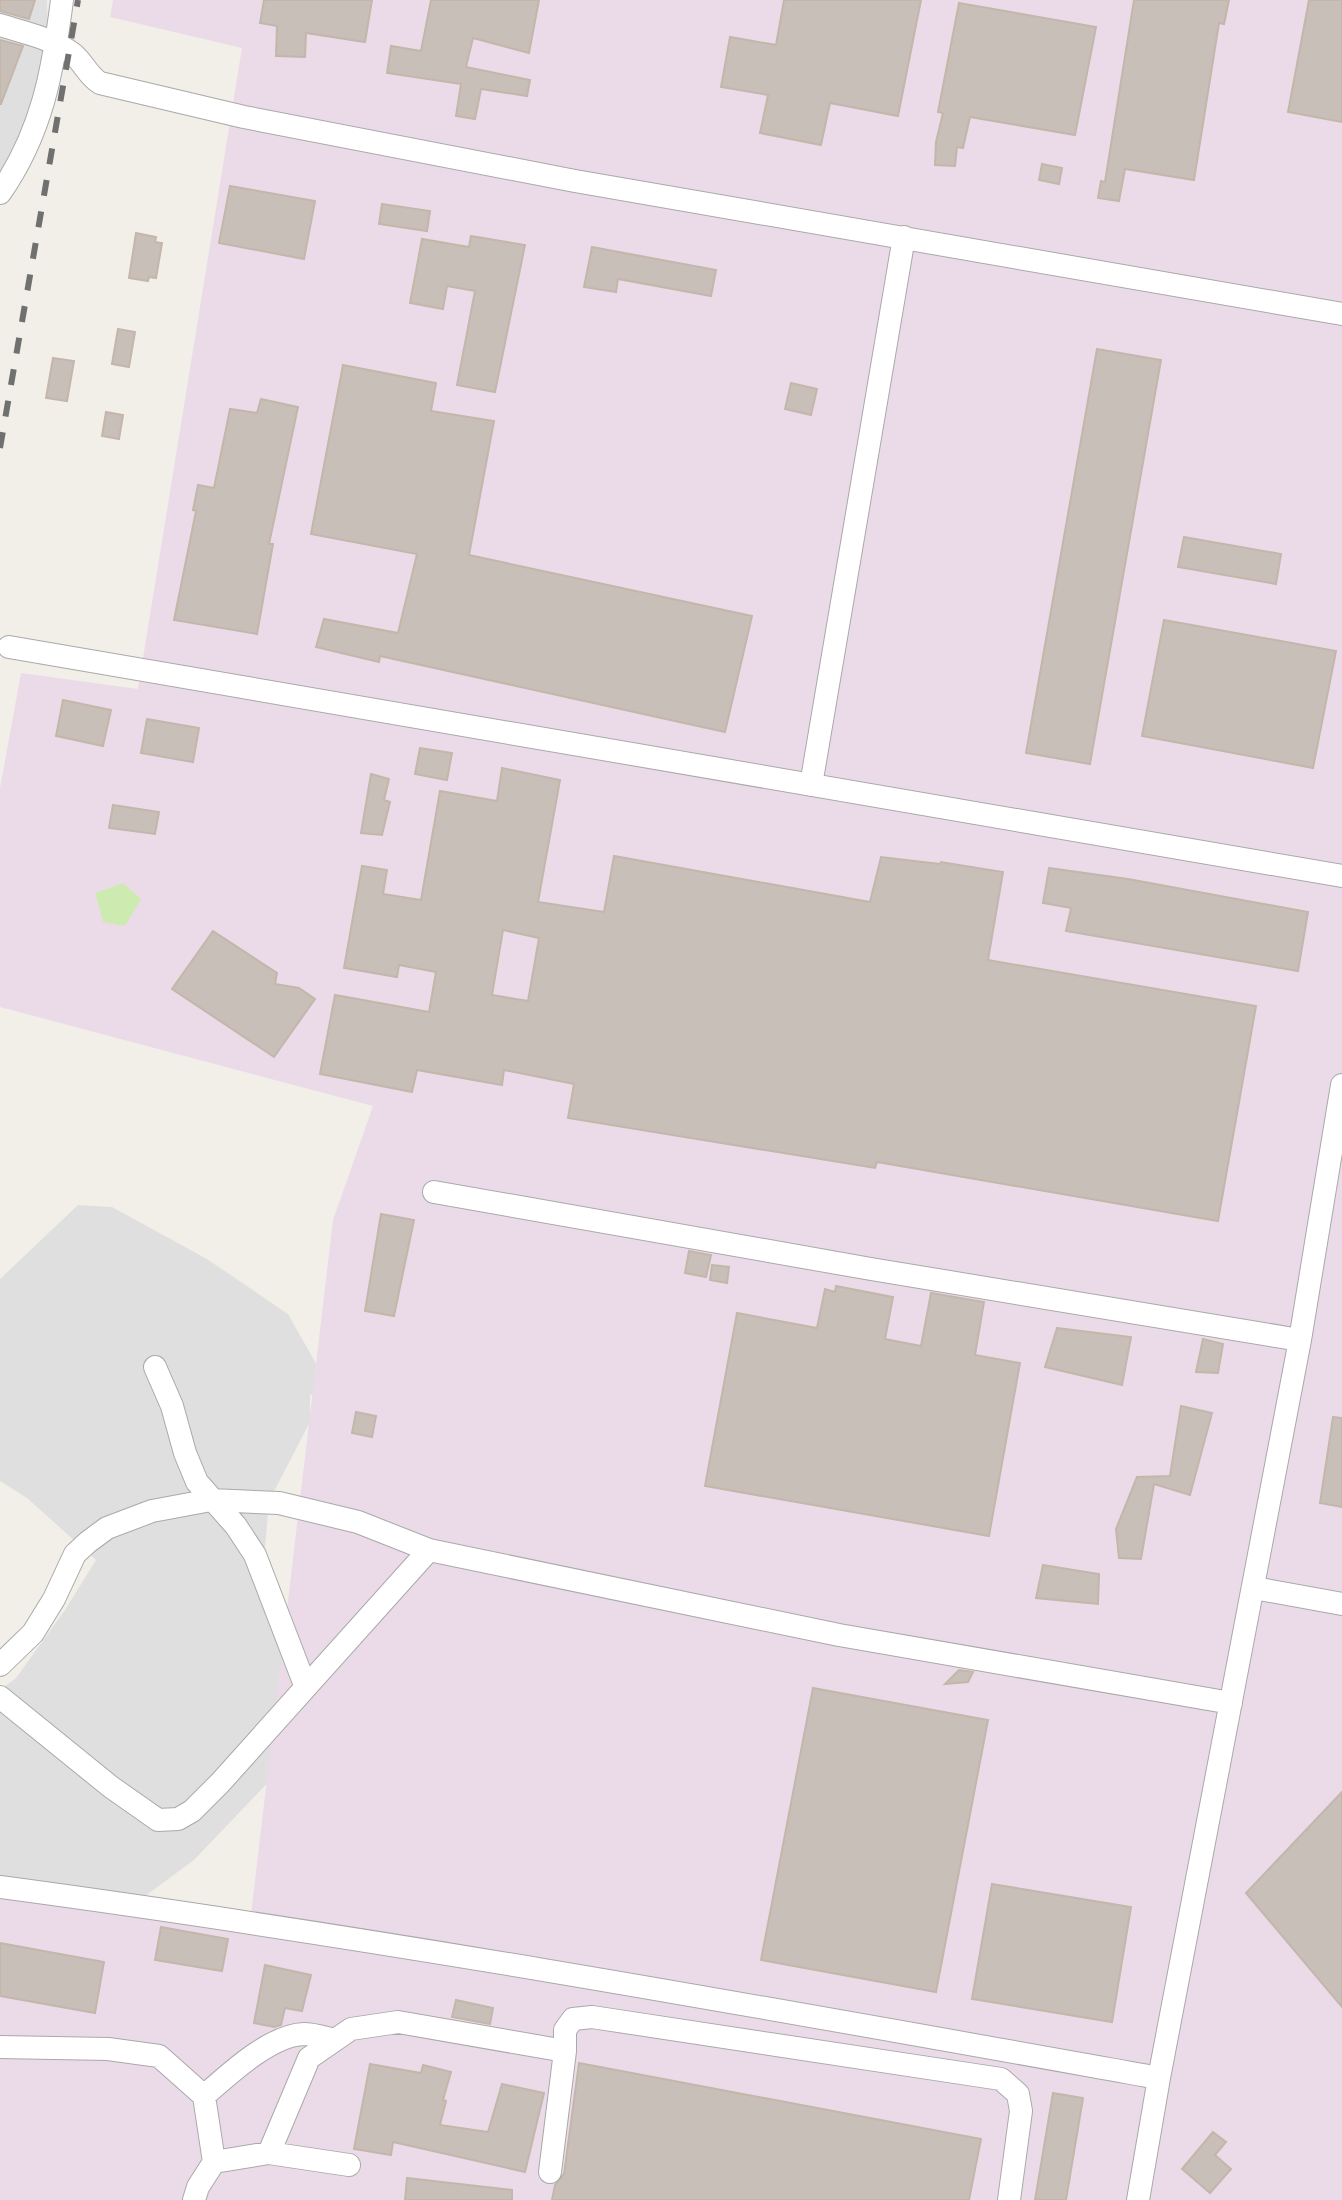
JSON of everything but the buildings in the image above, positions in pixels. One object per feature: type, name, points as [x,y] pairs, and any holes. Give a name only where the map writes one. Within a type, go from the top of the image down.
[{"type":"street","points":[[0,193],[31,142],[49,85],[62,0]]},
{"type":"street","points":[[0,25],[56,43],[77,57],[100,83],[244,117],[575,181],[1342,314]]},
{"type":"street","points":[[811,785],[904,237]]},
{"type":"street","points":[[9,647],[1342,876]]},
{"type":"street","points":[[1138,2200],[1300,1340],[1342,1085]]},
{"type":"street","points":[[434,1192],[1300,1340]]},
{"type":"street","points":[[155,1367],[172,1406],[197,1482],[236,1526],[255,1555],[305,1685]]},
{"type":"street","points":[[0,1665],[33,1633],[54,1599],[75,1554],[88,1542],[107,1528],[152,1511],[211,1500],[279,1503],[358,1522],[429,1550],[839,1635],[1231,1703]]},
{"type":"street","points":[[0,1697],[111,1787],[158,1820],[178,1819],[192,1811],[429,1550]]},
{"type":"street","points":[[1254,1588],[1342,1604]]},
{"type":"street","points":[[0,1887],[314,1931],[1159,2078]]},
{"type":"street","points":[[550,2172],[565,2030],[573,2019],[592,2017],[1001,2079],[1018,2094],[1021,2111],[1009,2200]]},
{"type":"street","points":[[269,2153],[309,2058],[351,2029],[398,2022],[565,2051]]},
{"type":"street","points":[[204,2096],[245,2060],[274,2044],[304,2034],[335,2040]]},
{"type":"street","points":[[0,2047],[108,2049],[159,2056],[204,2096],[214,2162],[198,2187],[194,2200]]},
{"type":"street","points":[[214,2162],[269,2153],[349,2165]]},
{"type":"shaded area","points":[[0,0],[47,0],[49,69],[0,183]]},
{"type":"shaded area","points":[[113,0],[1342,0],[1342,2200],[0,2200],[0,1898],[249,1931],[333,1220],[373,1106],[0,1007],[0,788],[21,673],[138,689],[242,48],[110,17]]},
{"type":"shaded area","points":[[78,1205],[112,1207],[207,1259],[288,1314],[331,1390],[310,1395],[310,1422],[269,1501],[265,1548],[293,1712],[279,1771],[194,1860],[137,1902],[0,1883],[0,1690],[16,1678],[96,1560],[27,1498],[0,1481],[0,1279]]},
{"type":"green space","points":[[123,883],[141,899],[125,926],[103,922],[95,893]]},
{"type":"railway","points":[[0,448],[78,0]]}]
